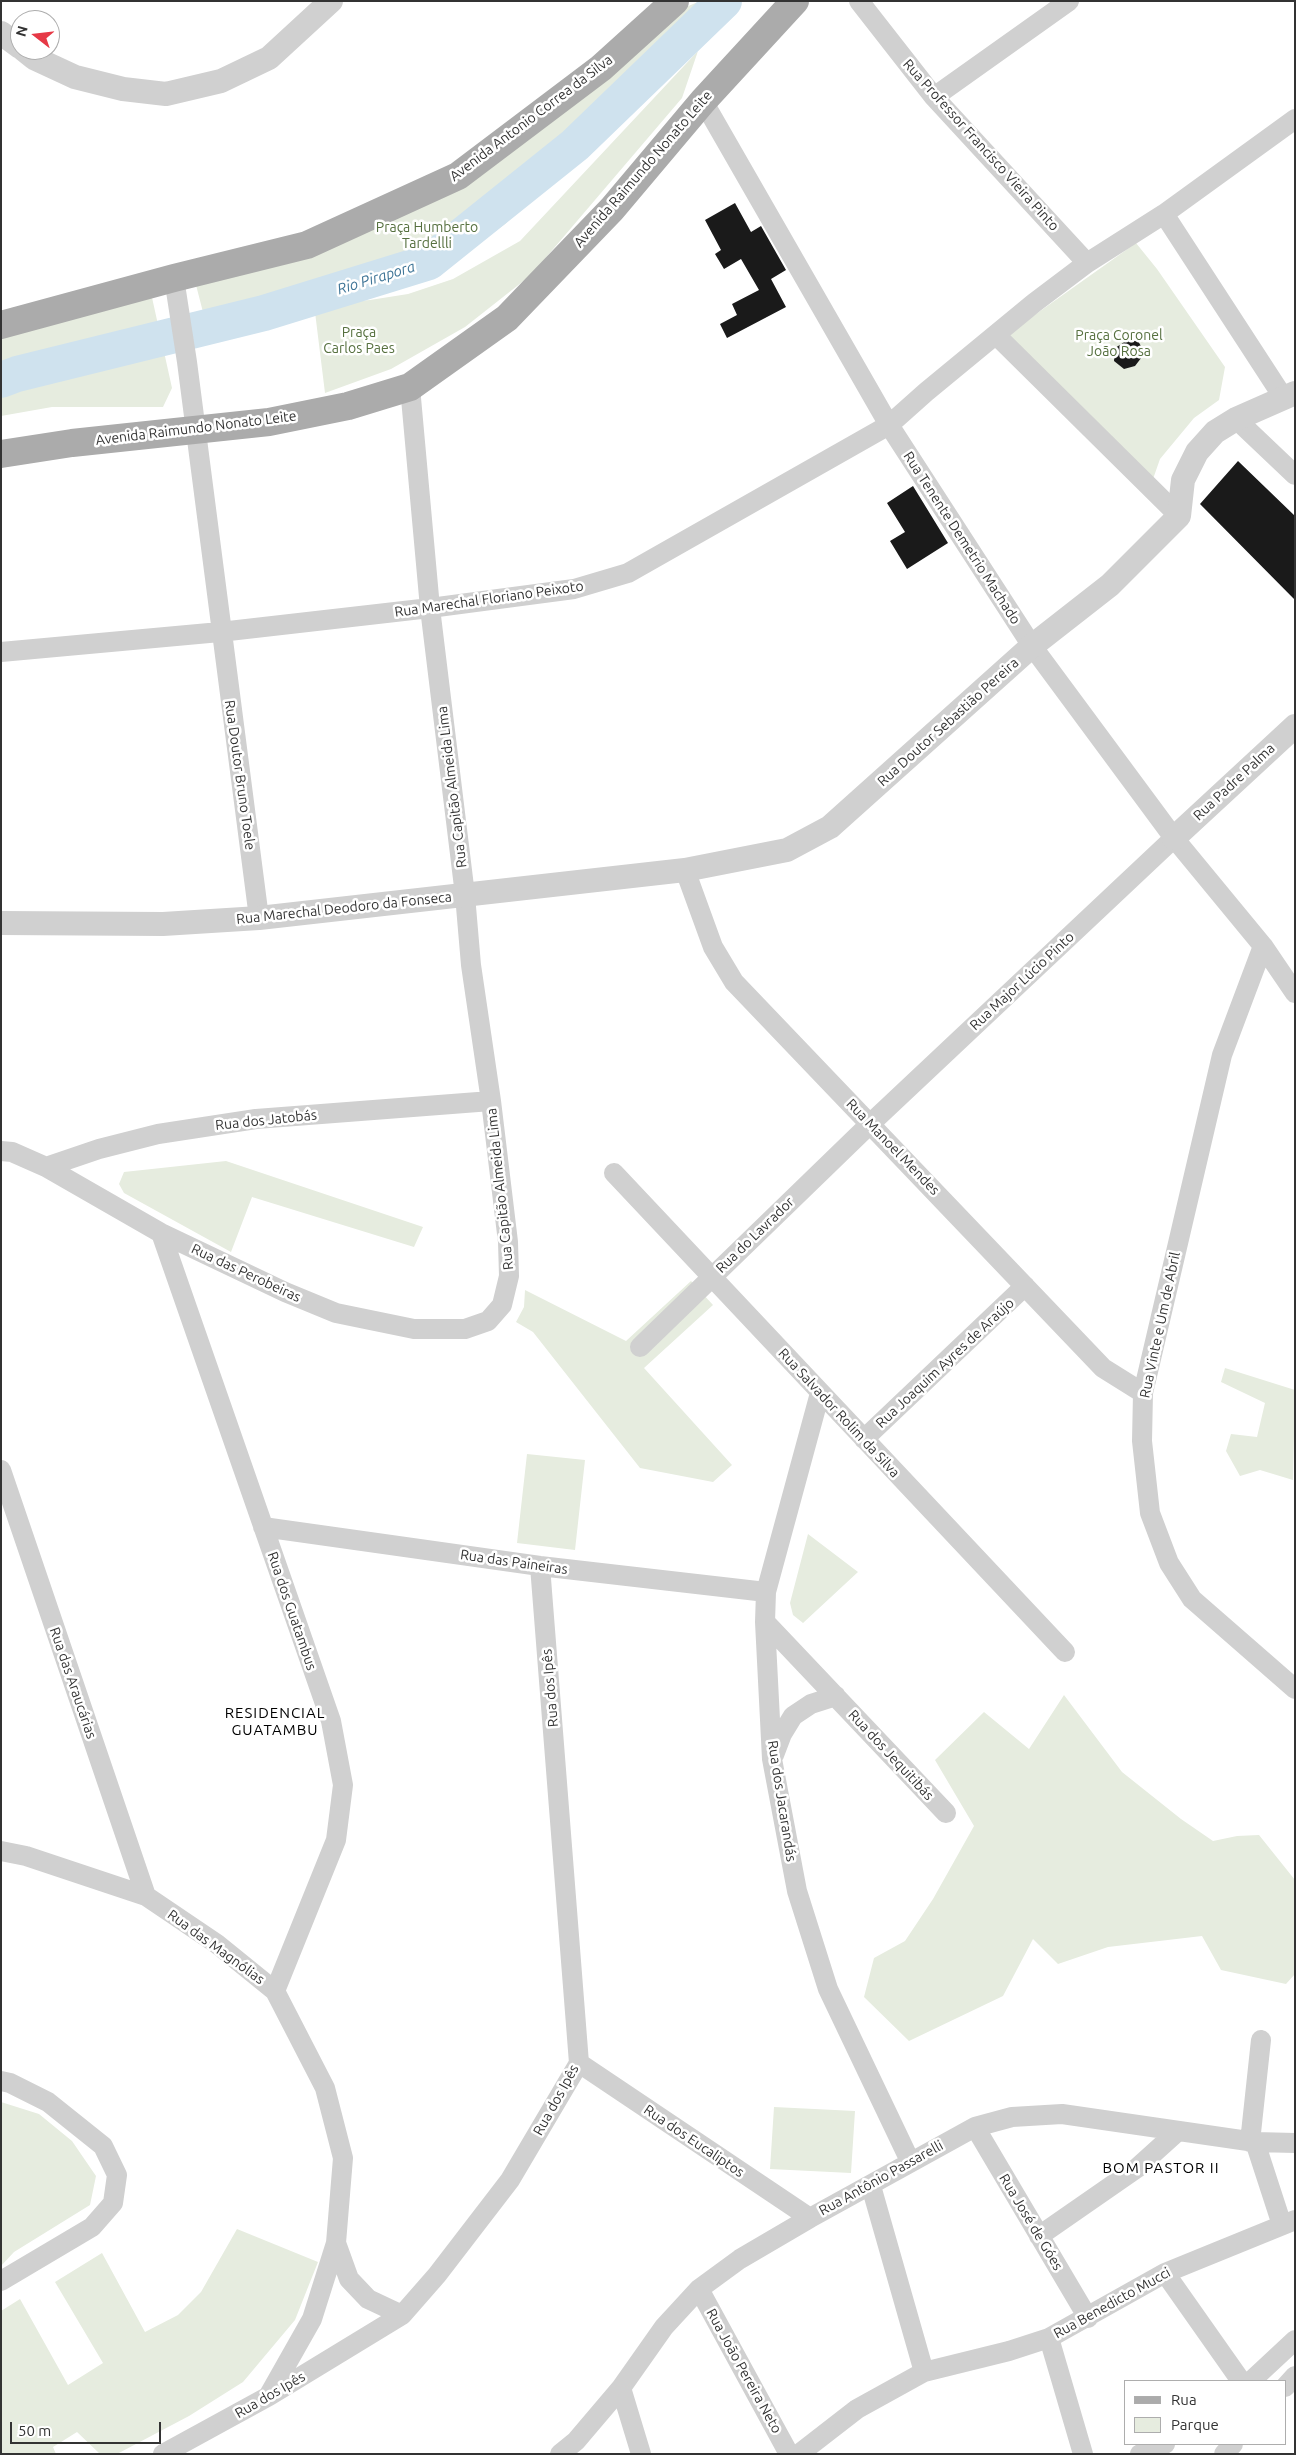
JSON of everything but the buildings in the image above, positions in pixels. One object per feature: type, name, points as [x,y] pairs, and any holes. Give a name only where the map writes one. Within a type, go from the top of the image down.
[{"type":"main road","name":"Avenida Antonio Correa da Silva","points":[[1,325],[175,286],[307,245],[458,176],[601,68],[675,1]]},
{"type":"main road","name":"Avenida Raimundo Nonato Leite","points":[[1,454],[72,443],[269,422],[342,408],[410,387],[507,318],[612,209],[703,101],[795,1]]},
{"type":"street","points":[[38,60],[75,77],[123,89],[166,94],[221,81],[269,58],[331,1]]},
{"type":"street","name":"Rua Professor Francisco Vieira Pinto","points":[[859,1],[934,97],[1087,263]]},
{"type":"street","points":[[934,97],[1069,1]]},
{"type":"street","name":"Rua Tenente Demetrio Machado","points":[[703,101],[889,425],[1032,646],[1174,838],[1263,946],[1295,993]]},
{"type":"street","points":[[1179,516],[996,335],[1034,302],[1087,263],[1164,214],[1295,119]]},
{"type":"street","points":[[1164,214],[1289,395],[1236,419],[1215,432],[1197,452],[1183,480],[1179,516]]},
{"type":"street","name":"Rua Doutor Bruno Toele","points":[[175,286],[187,362],[220,632],[259,918]]},
{"type":"street","name":"Rua Marechal Floriano Peixoto","points":[[1,652],[220,632],[430,608],[574,589],[628,573],[889,425],[996,335]]},
{"type":"street","name":"Rua Capitão Almeida Lima","points":[[410,387],[430,608],[465,895],[471,965],[491,1101],[508,1242],[509,1276],[502,1305]]},
{"type":"street","points":[[1236,419],[1295,475]]},
{"type":"street","name":"Rua Doutor Sebastião Pereira","points":[[685,870],[787,850],[830,827],[1032,646],[1110,585],[1179,516]]},
{"type":"street","name":"Rua Padre Palma","points":[[1174,838],[1295,726]]},
{"type":"street","name":"Rua Major Lúcio Pinto","points":[[870,1124],[1174,838]]},
{"type":"street","name":"Rua Marechal Deodoro da Fonseca","points":[[1,923],[163,924],[259,918],[685,870]]},
{"type":"street","name":"Rua Manoel Mendes","points":[[685,870],[712,947],[734,982],[1103,1368],[1143,1393]]},
{"type":"street","name":"Rua Vinte e Um de Abril","points":[[1263,946],[1222,1055],[1143,1393],[1142,1441],[1150,1512],[1169,1563],[1192,1599],[1295,1689]]},
{"type":"street","name":"Rua dos Jatobás","points":[[46,1167],[99,1149],[158,1134],[256,1119],[491,1101]]},
{"type":"street","name":"Rua do Lavrador","points":[[640,1346],[870,1124]]},
{"type":"street","name":"Rua das Perobeiras","points":[[1,1151],[12,1152],[46,1167],[161,1232],[285,1292],[336,1313],[414,1329],[466,1329],[488,1321],[502,1305]]},
{"type":"street","name":"Rua Salvador Rolim da Silva","points":[[614,1173],[1065,1652]]},
{"type":"street","name":"Rua dos Guatambus","points":[[161,1232],[331,1721],[343,1785],[336,1840],[276,1991]]},
{"type":"street","name":"Rua Joaquim Ayres de Araújo","points":[[864,1439],[1025,1286]]},
{"type":"street","name":"Rua dos Jacarandás","points":[[820,1393],[766,1592],[765,1622],[772,1759],[797,1891],[828,1989],[910,2161]]},
{"type":"street","name":"Rua das Araucárias","points":[[1,1470],[146,1896]]},
{"type":"street","name":"Rua das Paineiras","points":[[263,1527],[540,1566],[766,1592]]},
{"type":"street","name":"Rua dos Ipês","points":[[163,2454],[269,2396],[402,2315],[437,2275],[510,2180],[579,2063],[540,1566]]},
{"type":"street","name":"Rua dos Jequitibás","points":[[765,1622],[946,1813]]},
{"type":"street","points":[[772,1759],[782,1734],[793,1716],[811,1704],[836,1696]]},
{"type":"street","name":"Rua das Magnólias","points":[[1,1852],[26,1856],[146,1896],[217,1944],[276,1991],[325,2088],[343,2158],[336,2243],[312,2319],[269,2396]]},
{"type":"street","points":[[1261,2040],[1252,2142],[1288,2223]]},
{"type":"street","name":"Rua dos Eucaliptos","points":[[579,2063],[810,2218]]},
{"type":"street","points":[[1,2081],[10,2083],[48,2102],[103,2146],[117,2175],[113,2203],[92,2227],[1,2281]]},
{"type":"street","name":"Rua Antônio Passarelli","points":[[560,2454],[576,2441],[621,2388],[664,2326],[699,2289],[740,2259],[810,2218],[871,2186],[910,2161],[975,2127],[1012,2117],[1062,2114],[1252,2142],[1295,2143]]},
{"type":"street","name":"Rua José de Góes","points":[[975,2127],[1088,2318]]},
{"type":"street","points":[[1039,2236],[1137,2168],[1178,2131]]},
{"type":"street","points":[[871,2186],[924,2372]]},
{"type":"street","name":"Rua Benedicto Mucci","points":[[799,2454],[857,2409],[924,2372],[1009,2351],[1049,2338],[1088,2318],[1165,2273],[1288,2223]]},
{"type":"street","points":[[336,2243],[349,2280],[368,2299],[402,2315]]},
{"type":"street","points":[[1165,2273],[1240,2380]]},
{"type":"street","name":"Rua João Pereira Neto","points":[[699,2289],[789,2454]]},
{"type":"street","points":[[1049,2338],[1083,2454]]},
{"type":"street","points":[[1252,2380],[1295,2340]]},
{"type":"street","points":[[1286,2386],[1295,2376]]},
{"type":"street","points":[[621,2388],[640,2454]]},
{"type":"street","points":[[1140,2454],[1162,2445]]},
{"type":"green space","name":"Praça Humberto Tardellli","points":[[700,1],[712,1],[645,91],[505,224],[445,267],[400,286],[289,297],[204,316],[196,285],[448,186],[677,11]]},
{"type":"green space","name":"Praça Carlos Paes","points":[[698,51],[682,98],[531,275],[465,327],[391,369],[325,393],[314,304],[370,300],[408,294],[453,279],[520,241]]},
{"type":"green space","name":"Praça Coronel João Rosa","points":[[1136,243],[1157,269],[1225,367],[1219,400],[1194,418],[1160,459],[1153,479],[1005,336]]},
{"type":"green space","points":[[151,293],[172,388],[163,407],[52,407],[1,416],[1,333]]},
{"type":"green space","points":[[226,1161],[423,1227],[414,1247],[252,1197],[231,1252],[124,1193],[119,1184],[124,1172]]},
{"type":"green space","points":[[691,1281],[713,1305],[644,1368],[732,1465],[713,1482],[640,1468],[533,1332],[516,1322],[524,1307],[525,1290],[626,1341]]},
{"type":"green space","points":[[1225,1368],[1295,1390],[1293,1480],[1260,1470],[1240,1476],[1226,1451],[1231,1434],[1257,1437],[1265,1403],[1221,1382]]},
{"type":"green space","points":[[527,1454],[585,1460],[575,1550],[517,1543]]},
{"type":"green space","points":[[808,1534],[858,1572],[803,1623],[793,1615],[790,1603]]},
{"type":"green space","points":[[1064,1695],[1122,1772],[1181,1819],[1213,1841],[1237,1836],[1259,1835],[1295,1880],[1295,1974],[1286,1984],[1221,1970],[1202,1936],[1108,1947],[1058,1964],[1033,1939],[1003,1996],[909,2041],[864,1997],[874,1958],[905,1941],[933,1899],[974,1826],[935,1760],[984,1712],[1029,1749]]},
{"type":"green space","points":[[1,2102],[39,2114],[72,2141],[96,2176],[90,2205],[14,2252],[1,2266]]},
{"type":"green space","points":[[774,2107],[855,2111],[851,2173],[770,2169]]},
{"type":"green space","points":[[237,2229],[318,2262],[295,2320],[243,2382],[189,2416],[117,2454],[100,2454],[77,2432],[53,2447],[56,2454],[1,2454],[1,2311],[20,2299],[68,2385],[103,2363],[55,2282],[102,2253],[145,2332],[178,2315],[201,2292]]},
{"type":"waterway","name":"Rio Pirapora","points":[[1,380],[17,374],[264,313],[429,262],[575,145],[724,1]]},
{"type":"district","name":"RESIDENCIAL GUATAMBU","points":[[275,1722]]},
{"type":"district","name":"BOM PASTOR II","points":[[1161,2168]]}]
